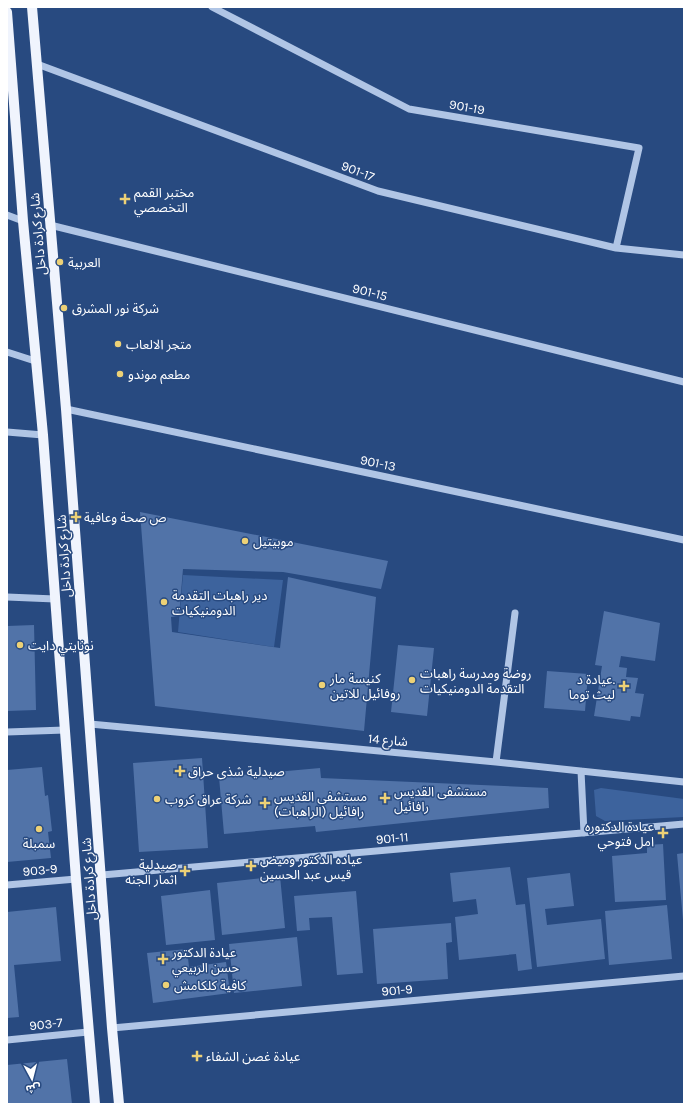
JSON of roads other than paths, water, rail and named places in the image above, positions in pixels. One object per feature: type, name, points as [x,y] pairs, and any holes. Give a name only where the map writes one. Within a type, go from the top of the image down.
[{"type":"main road","name":"شارع كرادة داخل","points":[[32,7],[66,409],[102,875],[112,1028],[119,1104]]},
{"type":"main road","name":"شارع كرادة داخل","points":[[7,12],[23,221],[43,435],[76,879],[95,1104]]},
{"type":"street","name":"901-19","points":[[212,7],[409,109],[639,148],[616,248]]},
{"type":"street","name":"901-17","points":[[37,64],[378,191],[616,248],[684,255]]},
{"type":"street","points":[[7,215],[23,221]]},
{"type":"street","name":"901-15","points":[[50,225],[684,382]]},
{"type":"street","points":[[7,352],[35,362]]},
{"type":"street","name":"901-13","points":[[66,409],[684,540]]},
{"type":"street","points":[[7,432],[43,435]]},
{"type":"street","points":[[7,597],[55,599]]},
{"type":"street","points":[[496,762],[514,613]]},
{"type":"street","name":"شارع 14","points":[[90,724],[496,762],[684,782]]},
{"type":"street","points":[[7,732],[65,730]]},
{"type":"street","points":[[581,771],[584,833]]},
{"type":"street","name":"901-11","points":[[102,875],[684,824]]},
{"type":"street","name":"903-9","points":[[7,885],[76,879]]},
{"type":"street","name":"901-9","points":[[112,1028],[684,976]]},
{"type":"street","name":"903-7","points":[[7,1040],[88,1032]]},
{"type":"place","name":"مختبر القمم التخصصي","points":[[125,199]]},
{"type":"place","name":"العربية","points":[[60,262]]},
{"type":"place","name":"شركة نور المشرق","points":[[64,308]]},
{"type":"place","name":"متجر الالعاب","points":[[118,344]]},
{"type":"place","name":"مطعم موندو","points":[[120,374]]},
{"type":"place","name":"ص صحة وعافية","points":[[76,517]]},
{"type":"place","name":"موبيتيل","points":[[245,541]]},
{"type":"place","name":"دير راهبات التقدمة الدومنيكيات","points":[[164,602]]},
{"type":"place","name":"نونايتي دايت","points":[[20,645]]},
{"type":"place","name":"روضة ومدرسة راهبات التقدمة الدومنيكيات","points":[[412,680]]},
{"type":"place","name":"كنيسة مار روفائيل للاتين","points":[[322,685]]},
{"type":"place","name":"عيادة د. ليث توما","points":[[624,686]]},
{"type":"place","name":"صيدلية شذى حراق","points":[[180,771]]},
{"type":"place","name":"مستشفى القديس رافائيل","points":[[385,798]]},
{"type":"place","name":"شركة عراق كروب","points":[[157,799]]},
{"type":"place","name":"مستشفى القديس رافائيل (الراهبات)","points":[[265,803]]},
{"type":"place","name":"سمبلة","points":[[39,829]]},
{"type":"place","name":"عيادة الدكتوره امل فتوحي","points":[[663,833]]},
{"type":"place","name":"عياده الدكتور وميض قيس عبد الحسين","points":[[251,866]]},
{"type":"place","name":"صيدلية اثمار الجنه","points":[[185,871]]},
{"type":"place","name":"عيادة الدكتور حسن الربيعي","points":[[163,959]]},
{"type":"place","name":"كافية كلكامش","points":[[166,985]]},
{"type":"place","name":"عيادة غصن الشفاء","points":[[197,1056]]}]
